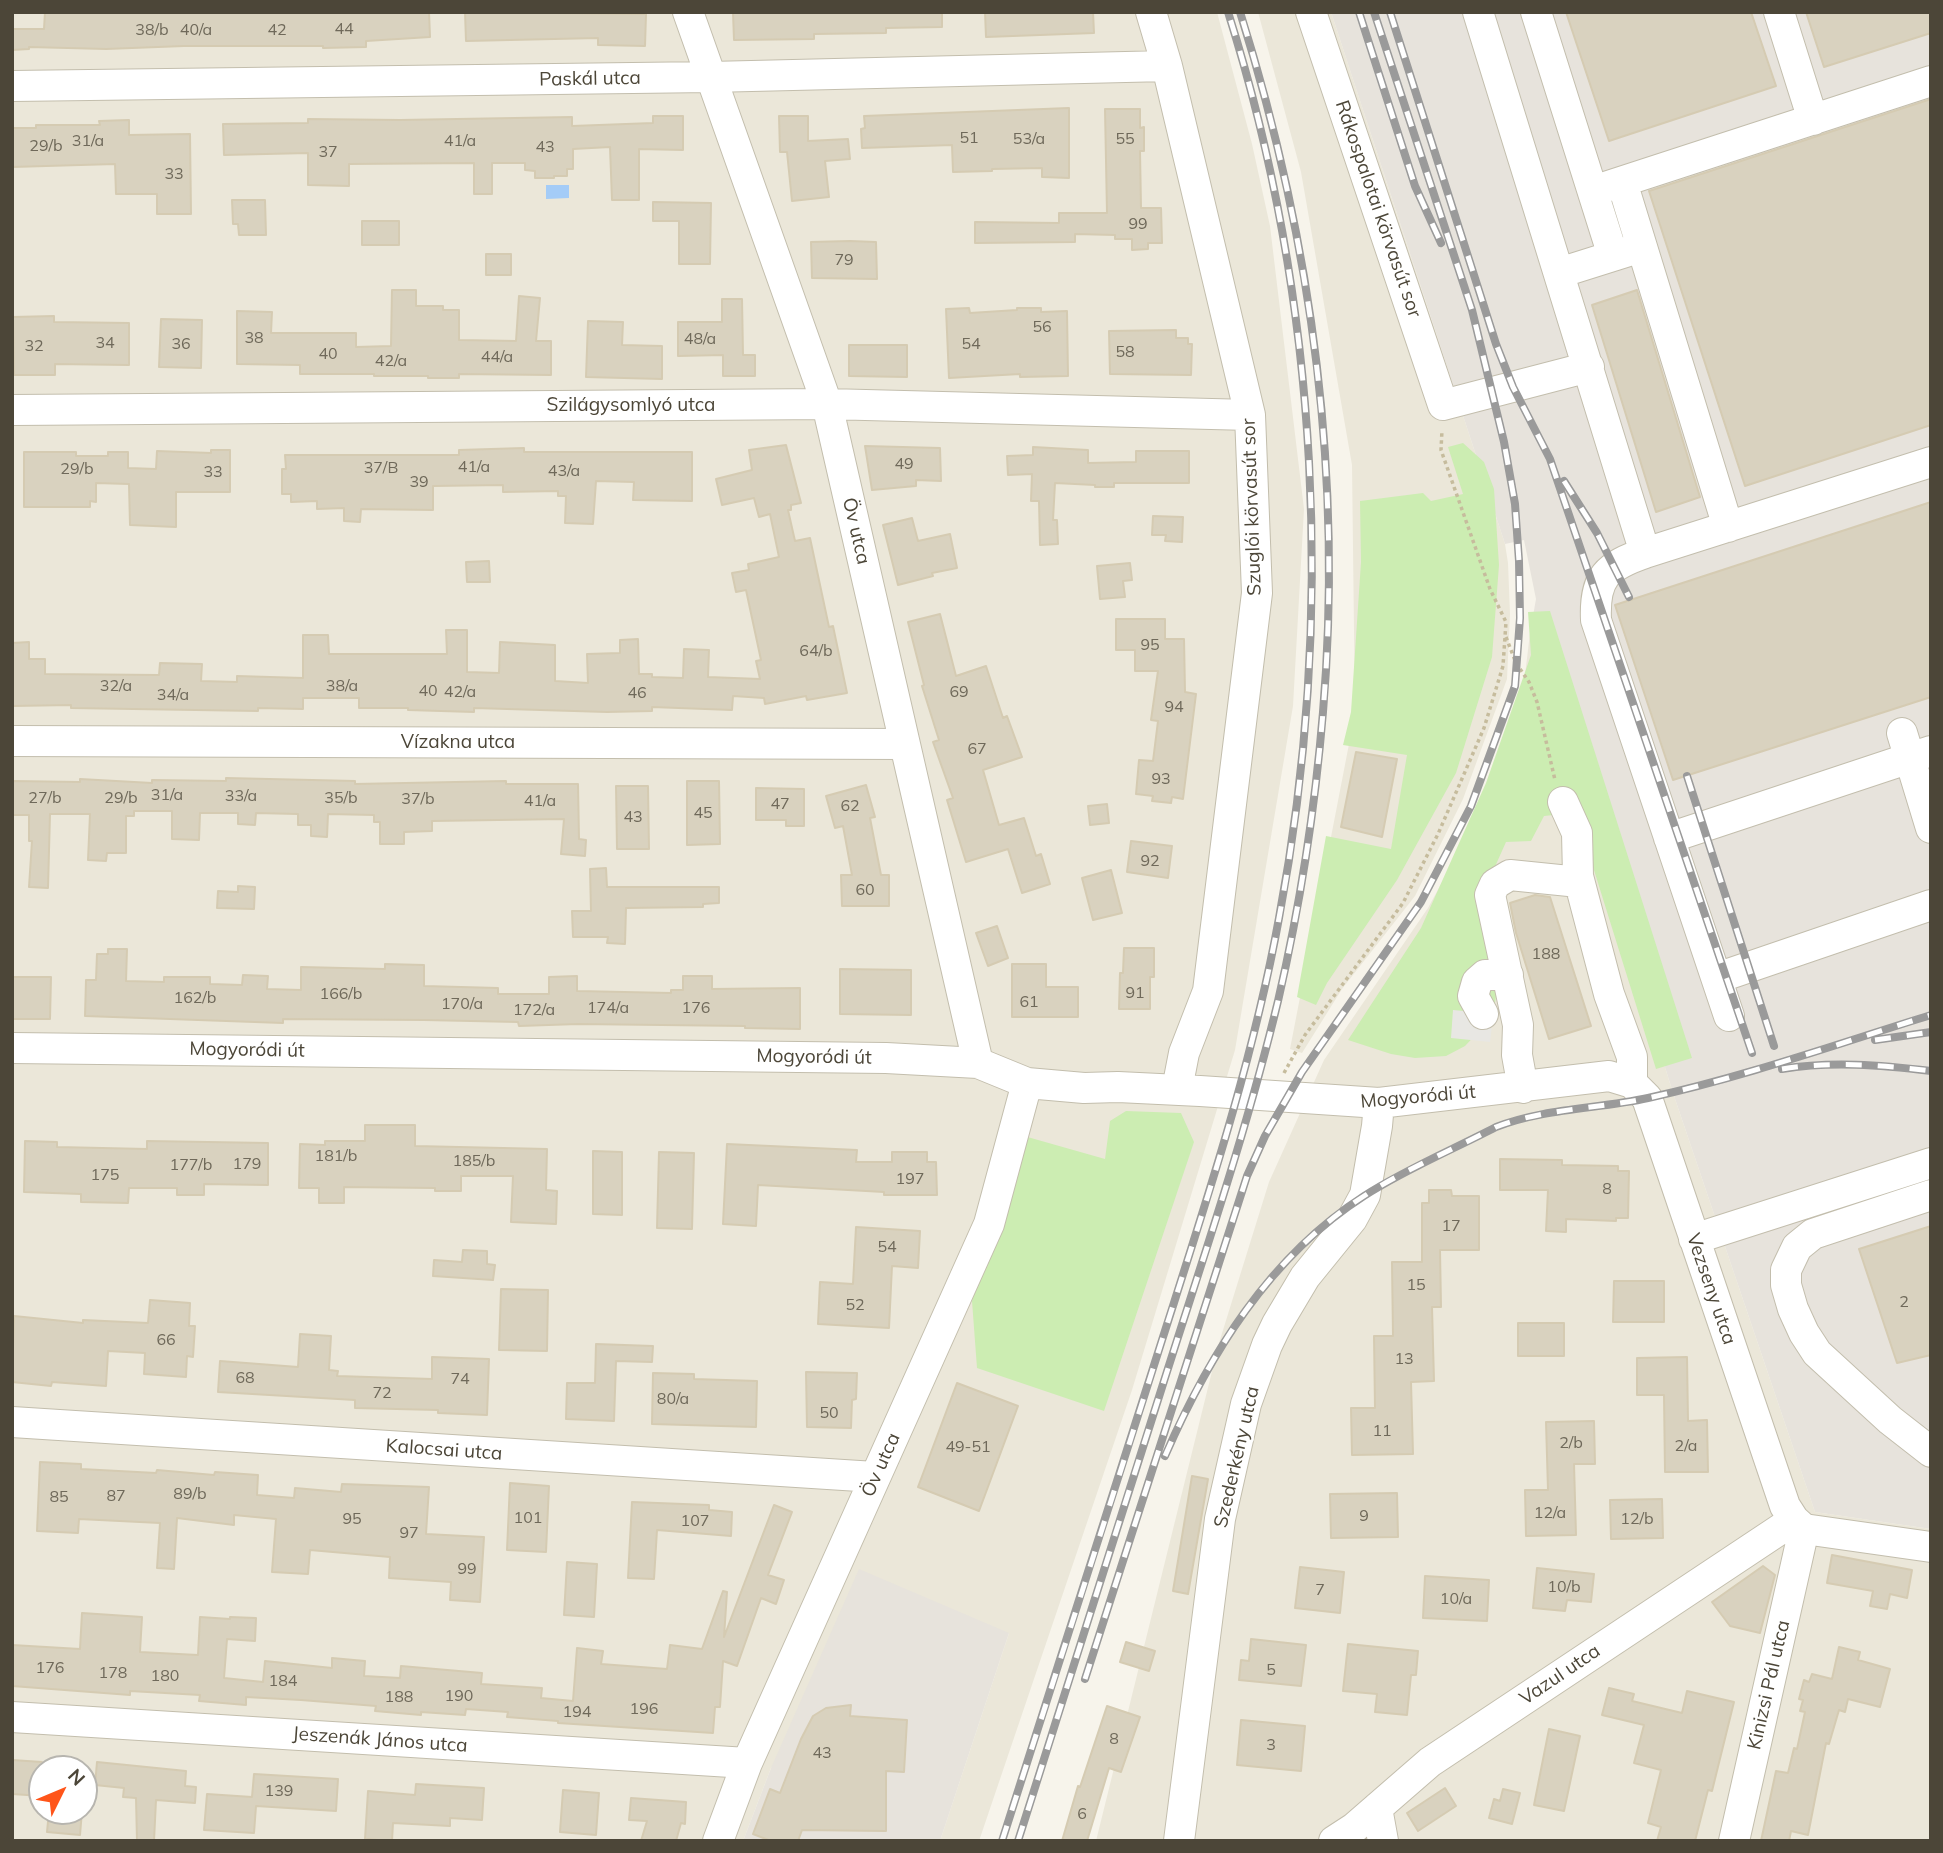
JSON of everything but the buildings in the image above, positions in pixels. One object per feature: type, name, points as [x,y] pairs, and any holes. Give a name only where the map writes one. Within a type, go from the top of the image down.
[{"type":"street","name":"Öv utca","points":[[688,12],[827,404],[978,1063]]},
{"type":"street","name":"Szuglói körvasút sor","points":[[1151,12],[1167,66],[1250,415],[1257,593],[1208,991],[1184,1053],[1177,1090]]},
{"type":"street","name":"Rákospalotai körvasút sor","points":[[1311,12],[1441,396]]},
{"type":"street","points":[[1478,12],[1646,552]]},
{"type":"street","points":[[1536,12],[1613,256]]},
{"type":"street","points":[[1779,12],[1813,120]]},
{"type":"street","name":"Paskál utca","points":[[12,86],[710,77],[1167,66]]},
{"type":"street","points":[[1593,191],[1931,81]]},
{"type":"street","points":[[1622,182],[1728,527]]},
{"type":"street","points":[[1559,273],[1642,247]]},
{"type":"street","points":[[1441,396],[1589,367]]},
{"type":"street","name":"Szilágysomlyó utca","points":[[12,410],[827,404],[1250,415]]},
{"type":"street","points":[[1730,1016],[1596,620],[1597,594],[1606,572],[1624,560],[1931,462]]},
{"type":"street","name":"Vízakna utca","points":[[12,741],[904,744]]},
{"type":"street","points":[[1669,838],[1914,748],[1931,828]]},
{"type":"street","points":[[1563,802],[1577,833],[1580,882],[1609,994],[1632,1057],[1621,1079]]},
{"type":"street","points":[[1523,1088],[1517,1055],[1518,1025],[1490,895],[1495,884],[1510,876],[1580,882]]},
{"type":"street","points":[[1717,978],[1931,905]]},
{"type":"street","points":[[1508,975],[1485,975],[1477,982],[1473,996],[1478,1022],[1518,1025]]},
{"type":"street","name":"Mogyoródi út","points":[[12,1048],[886,1058],[978,1063],[1027,1083],[1379,1103],[1523,1088],[1586,1077],[1621,1079]]},
{"type":"street","name":"Vezseny utca","points":[[1621,1079],[1647,1098],[1785,1506],[1799,1525]]},
{"type":"street","name":"Öv utca","points":[[718,1841],[747,1763],[989,1224],[1027,1083]]},
{"type":"street","name":"Szederkény utca","points":[[1179,1841],[1220,1518],[1246,1404],[1277,1324],[1305,1277],[1352,1219],[1365,1195],[1379,1103]]},
{"type":"street","points":[[1694,1239],[1931,1163]]},
{"type":"street","points":[[1931,1195],[1813,1234],[1797,1247],[1790,1257],[1786,1270],[1786,1285],[1793,1309],[1817,1353],[1890,1420],[1931,1452]]},
{"type":"street","name":"Kalocsai utca","points":[[12,1422],[875,1477]]},
{"type":"street","points":[[1799,1525],[1931,1547]]},
{"type":"street","name":"Vazul utca","points":[[1334,1841],[1354,1828],[1430,1762],[1799,1525]]},
{"type":"street","name":"Kinizsi Pál utca","points":[[1734,1841],[1799,1525]]},
{"type":"street","name":"Jeszenák János utca","points":[[12,1717],[747,1763]]},
{"type":"street","points":[[1377,1808],[1383,1841]]},
{"type":"path","points":[[1271,1096],[1305,1035],[1403,902],[1438,834],[1484,728],[1503,666],[1506,622],[1490,589],[1441,450],[1441,396]]},
{"type":"path","points":[[1505,635],[1516,663],[1529,682],[1537,702],[1553,775],[1563,802]]},
{"type":"shaded area","points":[[12,12],[1217,12],[1252,144],[1270,226],[1304,509],[1293,706],[1235,1050],[1132,1390],[979,1841],[940,1841],[1009,1633],[771,1768],[743,1841],[12,1841]]},
{"type":"shaded area","points":[[1258,12],[1331,12],[1505,544],[1508,563],[1510,614],[1507,679],[1463,799],[1415,896],[1342,989],[1302,1053],[1290,1049],[1355,713],[1352,465],[1301,172]]},
{"type":"shaded area","points":[[1331,12],[1931,12],[1931,1529],[1815,1512],[1673,1093],[1530,633],[1536,599],[1524,540],[1505,544]]},
{"type":"shaded area","points":[[1530,633],[1673,1093],[1815,1512],[1931,1529],[1931,1841],[1096,1841],[1219,1343],[1269,1182],[1324,1060],[1428,908],[1480,812],[1523,692]]},
{"type":"shaded area","points":[[1453,1010],[1474,1012],[1492,1025],[1490,1042],[1451,1038]]},
{"type":"shaded area","points":[[859,1569],[1009,1633],[940,1841],[743,1841],[771,1768]]},
{"type":"green space","points":[[1463,443],[1484,462],[1494,489],[1499,565],[1492,657],[1456,773],[1397,880],[1327,983],[1316,1005],[1297,997],[1326,836],[1391,849],[1407,755],[1343,745],[1351,712],[1361,562],[1360,501],[1423,493],[1431,501],[1463,494],[1448,447]]},
{"type":"green space","points":[[1550,611],[1692,1058],[1656,1069],[1579,822],[1573,813],[1544,816],[1531,841],[1506,842],[1485,889],[1502,959],[1494,1009],[1485,1025],[1465,1046],[1446,1056],[1415,1058],[1391,1054],[1348,1040],[1421,928],[1486,783],[1531,655],[1528,612]]},
{"type":"green space","points":[[1126,1111],[1181,1113],[1194,1142],[1104,1411],[977,1368],[972,1301],[1024,1136],[1105,1159],[1110,1121]]},
{"type":"water","points":[[546,185],[569,185],[569,198],[546,199]]},
{"type":"railway","points":[[1002,1841],[1228,1129],[1268,971],[1297,805],[1308,691],[1312,577],[1309,462],[1299,348],[1283,234],[1259,122],[1228,12]]},
{"type":"railway","points":[[1018,1841],[1253,1097],[1293,929],[1316,785],[1328,623],[1328,534],[1316,358],[1286,183],[1240,12]]},
{"type":"railway","points":[[1359,12],[1415,186],[1441,243]]},
{"type":"railway","points":[[1085,1679],[1247,1176],[1265,1136],[1302,1072],[1421,902],[1471,806],[1515,686],[1520,618],[1519,561],[1515,504],[1504,442],[1472,310],[1374,12]]},
{"type":"railway","points":[[1390,12],[1496,344],[1513,387],[1550,459],[1752,1053]]},
{"type":"railway","points":[[1564,481],[1597,533],[1629,597]]},
{"type":"railway","points":[[1687,776],[1774,1046]]},
{"type":"railway","points":[[1165,1456],[1182,1418],[1222,1345],[1271,1278],[1299,1248],[1330,1221],[1379,1186],[1496,1127],[1515,1121],[1552,1112],[1629,1102],[1684,1090],[1931,1015]]},
{"type":"railway","points":[[1875,1040],[1931,1032]]},
{"type":"railway","points":[[1782,1069],[1856,1065],[1931,1071]]}]
